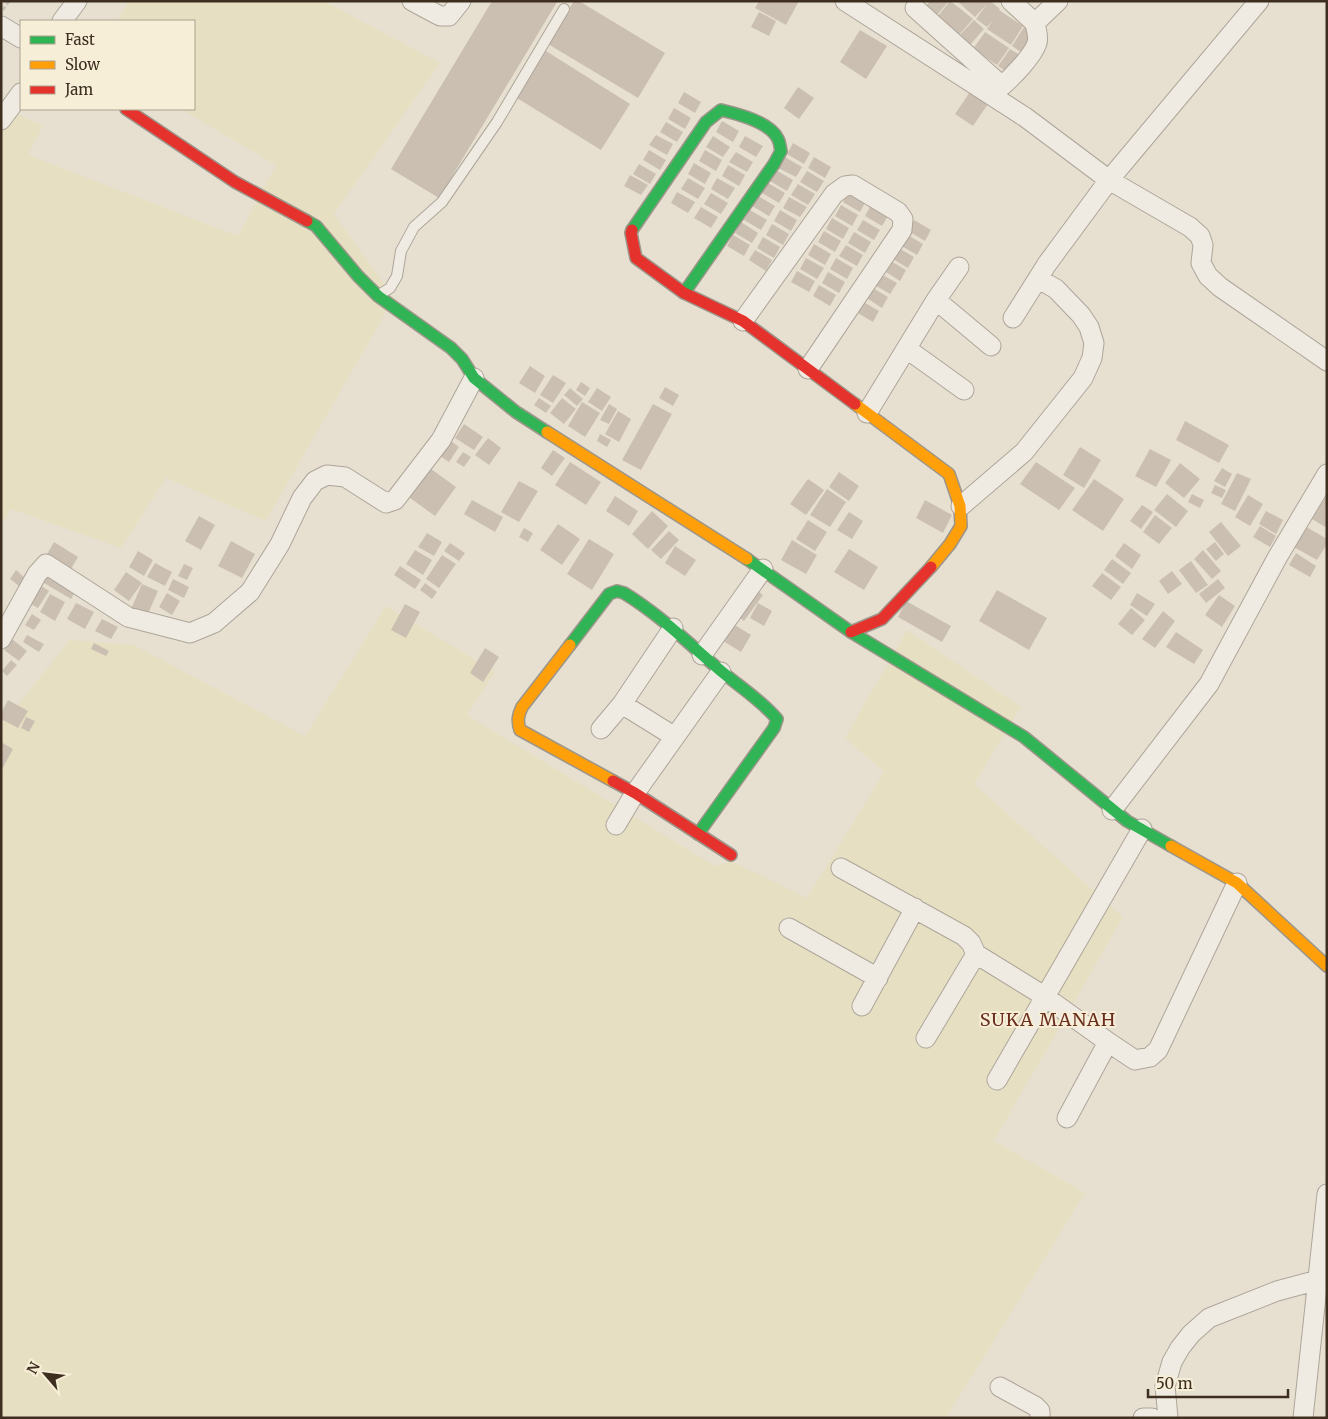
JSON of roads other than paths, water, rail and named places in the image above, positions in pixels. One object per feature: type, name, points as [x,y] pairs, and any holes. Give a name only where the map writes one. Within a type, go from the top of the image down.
[{"type":"street","points":[[63,20],[77,1]]},
{"type":"street","points":[[412,1],[440,16],[449,16],[461,1]]},
{"type":"street","points":[[845,1],[1026,117],[1109,180],[1190,227],[1200,236],[1203,245],[1201,263],[1208,276],[1220,288],[1327,361]]},
{"type":"street","points":[[915,8],[1002,86],[1010,79],[1037,44],[1038,35],[1035,23],[1011,1]]},
{"type":"street","points":[[1035,23],[1058,1]]},
{"type":"street","points":[[1013,318],[1040,279],[1047,264],[1109,180],[1259,2]]},
{"type":"street","points":[[1,26],[20,37]]},
{"type":"street","points":[[1,120],[20,94]]},
{"type":"street","points":[[127,110],[234,182],[316,226],[358,276],[378,296],[451,348],[462,359],[474,378],[516,412],[763,569],[851,632],[1024,737],[1127,821],[1237,883],[1327,966]]},
{"type":"street","points":[[684,293],[774,164],[781,151],[778,138],[767,127],[738,114],[720,110],[706,122],[635,224],[631,233],[636,258],[684,293],[743,321],[949,474],[961,506],[961,527],[949,545],[920,579],[884,618],[851,632]]},
{"type":"street","points":[[743,321],[834,194],[845,186],[854,185],[898,212],[903,219],[902,230],[808,369]]},
{"type":"street","points":[[867,413],[936,300],[959,267]]},
{"type":"street","points":[[961,506],[1024,452],[1083,378],[1092,358],[1094,343],[1089,327],[1081,315],[1056,289],[1040,279]]},
{"type":"street","points":[[936,300],[990,346]]},
{"type":"street","points":[[907,349],[964,390]]},
{"type":"street","points":[[1,639],[37,574],[46,564],[128,617],[190,633],[214,623],[250,592],[280,544],[302,498],[315,481],[327,475],[345,477],[386,503],[395,500],[441,440],[474,378]]},
{"type":"street","points":[[1112,810],[1208,684],[1273,565],[1327,474]]},
{"type":"street","points":[[702,654],[763,569]]},
{"type":"street","points":[[698,834],[774,728],[777,719],[771,710],[721,672],[674,628],[624,593],[617,591],[609,594],[522,708],[517,724],[520,730],[635,793],[730,855]]},
{"type":"street","points":[[601,728],[622,704],[674,628]]},
{"type":"street","points":[[616,825],[635,793],[721,672]]},
{"type":"street","points":[[622,704],[675,737]]},
{"type":"street","points":[[997,1080],[1142,829]]},
{"type":"street","points":[[841,868],[964,936],[976,954],[1044,996],[1136,1060],[1150,1057],[1158,1050],[1237,883]]},
{"type":"street","points":[[862,1006],[915,908]]},
{"type":"street","points":[[789,928],[878,978]]},
{"type":"street","points":[[926,1038],[976,954]]},
{"type":"street","points":[[1067,1118],[1108,1042]]},
{"type":"street","points":[[1304,1418],[1327,1194]]},
{"type":"street","points":[[1143,1418],[1161,1416],[1165,1386],[1172,1362],[1191,1334],[1209,1318],[1277,1291],[1318,1280]]},
{"type":"street","points":[[1000,1387],[1035,1406],[1040,1411],[1040,1418]]},
{"type":"lane","points":[[378,296],[390,288],[397,276],[400,251],[414,227],[442,202],[497,122],[564,9]]},
{"type":"district","name":"SUKA MANAH","points":[[1048,1020]]}]
